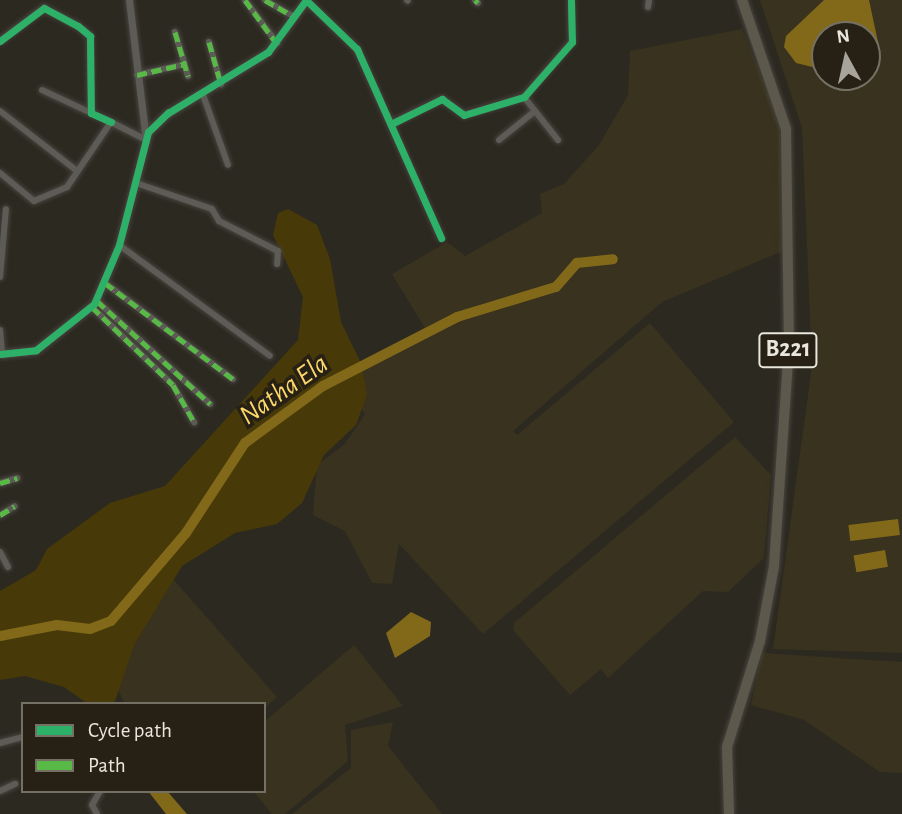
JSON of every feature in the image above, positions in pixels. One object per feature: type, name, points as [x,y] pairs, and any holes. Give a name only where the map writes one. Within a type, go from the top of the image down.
[{"type":"main road","name":"B221","points":[[729,814],[727,747],[760,641],[774,565],[789,345],[786,129],[742,0]]},
{"type":"street","points":[[0,330],[1,355],[36,351],[94,304],[105,283],[136,183],[146,140],[130,0]]},
{"type":"street","points":[[245,0],[277,44]]},
{"type":"street","points":[[265,0],[296,18]]},
{"type":"street","points":[[146,140],[161,118],[203,95],[277,44],[306,0],[357,49],[441,238]]},
{"type":"street","points":[[391,124],[442,99],[464,115],[524,97],[572,42],[571,0]]},
{"type":"street","points":[[0,41],[44,8],[87,32],[91,113]]},
{"type":"street","points":[[175,32],[188,76]]},
{"type":"street","points":[[209,42],[221,83]]},
{"type":"street","points":[[137,75],[185,64]]},
{"type":"street","points":[[42,90],[146,140]]},
{"type":"street","points":[[203,95],[228,165]]},
{"type":"street","points":[[524,97],[558,140]]},
{"type":"street","points":[[0,111],[77,171]]},
{"type":"street","points":[[499,140],[535,111]]},
{"type":"street","points":[[0,173],[34,201],[67,187],[111,122]]},
{"type":"street","points":[[136,183],[212,209],[219,221],[278,251],[277,264]]},
{"type":"street","points":[[0,277],[6,209]]},
{"type":"street","points":[[118,245],[270,356]]},
{"type":"street","points":[[105,283],[233,379]]},
{"type":"street","points":[[94,304],[210,404]]},
{"type":"street","points":[[94,304],[173,385],[194,422]]},
{"type":"street","points":[[0,484],[17,478]]},
{"type":"street","points":[[0,515],[15,506]]},
{"type":"street","points":[[0,552],[8,567]]},
{"type":"street","points":[[0,743],[21,738]]},
{"type":"street","points":[[0,791],[15,784]]},
{"type":"street","points":[[97,814],[92,805],[99,793]]},
{"type":"shaded area","points":[[760,0],[902,0],[902,653],[773,649],[812,366],[802,128]]},
{"type":"shaded area","points":[[824,0],[869,0],[874,21],[811,21],[811,67],[796,63],[784,47],[786,36]]},
{"type":"shaded area","points":[[742,29],[780,122],[783,251],[662,302],[513,431],[517,435],[650,323],[734,422],[483,634],[399,544],[392,584],[372,583],[345,531],[313,515],[317,465],[345,444],[365,414],[339,374],[426,330],[392,274],[447,242],[465,256],[542,213],[540,194],[564,184],[599,145],[628,95],[630,51]]},
{"type":"shaded area","points":[[288,209],[317,225],[330,259],[341,322],[361,363],[367,395],[356,425],[324,455],[302,503],[277,524],[235,533],[182,566],[134,645],[115,702],[85,702],[64,687],[25,676],[0,680],[0,591],[36,570],[47,549],[110,503],[165,486],[298,340],[303,297],[273,235],[278,213]]},
{"type":"shaded area","points":[[735,437],[771,475],[764,558],[728,592],[703,591],[608,678],[601,669],[570,695],[513,630],[514,623]]},
{"type":"shaded area","points":[[898,519],[900,535],[850,541],[848,525]]},
{"type":"shaded area","points":[[885,550],[888,567],[856,572],[853,556]]},
{"type":"shaded area","points":[[173,579],[277,697],[266,707],[266,702],[124,702],[112,677]]},
{"type":"shaded area","points":[[411,612],[431,622],[430,636],[395,658],[386,633]]},
{"type":"shaded area","points":[[354,645],[403,706],[345,725],[348,761],[285,814],[272,814],[255,793],[266,793],[266,720]]},
{"type":"shaded area","points":[[762,653],[902,662],[902,773],[880,772],[804,720],[751,705]]},
{"type":"shaded area","points":[[393,722],[388,746],[442,814],[292,814],[351,768],[351,730]]},
{"type":"shaded area","points":[[150,793],[169,793],[187,814],[166,814]]},
{"type":"waterway","name":"Natha Ela","points":[[0,636],[57,625],[90,629],[111,621],[186,533],[245,443],[323,386],[457,317],[556,287],[577,263],[613,259]]},
{"type":"marked path","points":[[245,0],[277,44]]},
{"type":"marked path","points":[[265,0],[296,18]]},
{"type":"marked path","points":[[475,0],[478,3]]},
{"type":"marked path","points":[[175,32],[188,76]]},
{"type":"marked path","points":[[209,42],[221,84]]},
{"type":"marked path","points":[[137,75],[185,64]]},
{"type":"marked path","points":[[105,283],[233,379]]},
{"type":"marked path","points":[[97,301],[210,404]]},
{"type":"marked path","points":[[92,307],[173,385],[194,422]]},
{"type":"marked path","points":[[0,483],[17,478]]},
{"type":"marked path","points":[[0,515],[15,506]]},
{"type":"cycle path","points":[[306,0],[357,49],[441,238]]},
{"type":"cycle path","points":[[0,354],[36,350],[94,304],[119,245],[148,132],[168,113],[268,52],[306,0]]},
{"type":"cycle path","points":[[391,124],[442,99],[464,115],[524,97],[572,42],[571,0]]},
{"type":"cycle path","points":[[0,41],[44,8],[78,26],[90,36],[91,113],[111,122]]}]
